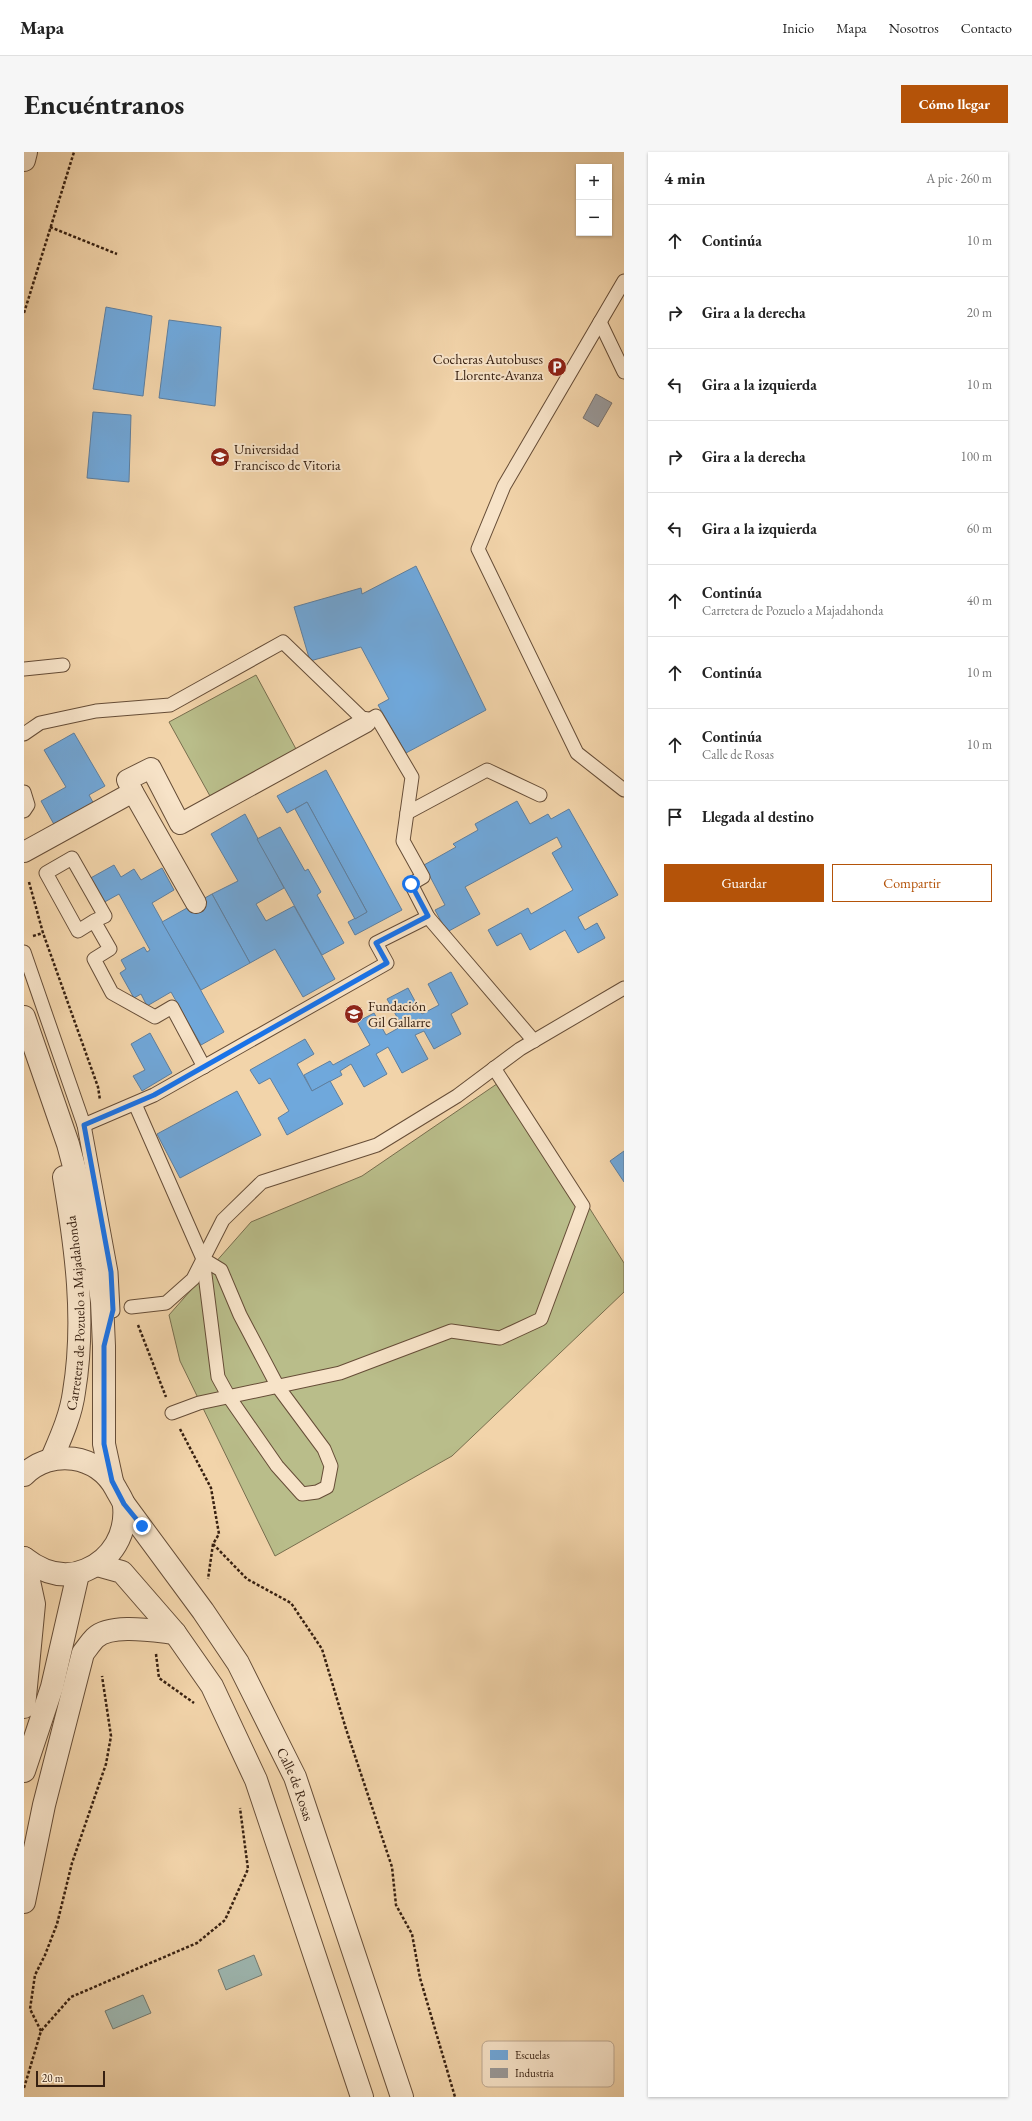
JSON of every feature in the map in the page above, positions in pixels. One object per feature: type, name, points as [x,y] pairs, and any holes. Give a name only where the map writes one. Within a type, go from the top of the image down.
[{"type":"street","points":[[24,160],[26,152]]},
{"type":"street","points":[[153,839],[182,827],[366,722]]},
{"type":"street","points":[[182,827],[151,768],[127,780],[153,839],[196,903]]},
{"type":"street","points":[[24,852],[133,792]]},
{"type":"street","name":"Carretera de Pozuelo a Majadahonda","points":[[24,1017],[42,1072],[59,1115],[88,1219],[102,1302],[104,1346],[104,1444],[112,1481]]},
{"type":"street","name":"Carretera de Pozuelo a Majadahonda","points":[[42,1072],[69,1207],[80,1310],[80,1346],[74,1393],[62,1435],[52,1458]]},
{"type":"street","points":[[27,1470],[52,1458],[72,1458],[91,1464],[103,1471],[112,1481]]},
{"type":"street","name":"Calle de Rosas","points":[[112,1481],[124,1504],[238,1663],[295,1777],[402,2097]]},
{"type":"street","points":[[24,1558],[35,1567],[63,1575],[78,1574],[98,1565],[116,1546],[121,1534],[124,1504]]},
{"type":"street","points":[[24,1558],[34,1604],[24,1707]]},
{"type":"street","points":[[98,1565],[122,1572],[175,1634],[212,1686],[256,1780],[362,2097]]},
{"type":"street","points":[[24,1771],[52,1687],[78,1574]]},
{"type":"street","points":[[24,1902],[44,1806],[83,1653],[96,1637],[114,1630],[149,1630],[175,1634]]},
{"type":"lane","points":[[624,281],[504,486],[478,548],[577,753],[624,790]]},
{"type":"lane","points":[[600,322],[624,372]]},
{"type":"lane","points":[[24,734],[40,723],[96,711],[170,705],[283,642],[366,722],[376,716],[412,777],[403,841],[423,877],[411,884],[428,916],[534,1040]]},
{"type":"lane","points":[[24,669],[63,665]]},
{"type":"lane","points":[[407,813],[487,770],[540,795]]},
{"type":"lane","points":[[24,792],[28,805],[24,811]]},
{"type":"lane","points":[[72,858],[104,916],[94,921],[78,931],[46,873],[72,858]]},
{"type":"lane","points":[[84,1125],[135,1104],[204,1067],[387,963],[376,943],[428,916]]},
{"type":"lane","points":[[94,921],[110,949],[94,959],[112,993],[155,1017],[172,1007],[204,1067]]},
{"type":"lane","points":[[24,952],[84,1125],[111,1272],[113,1310],[104,1346]]},
{"type":"lane","points":[[131,1307],[166,1303],[193,1279],[223,1220],[262,1182],[377,1145],[457,1096],[534,1040],[624,988]]},
{"type":"lane","points":[[172,1413],[199,1403],[340,1373],[451,1331],[500,1338],[541,1319],[583,1206],[494,1068]]},
{"type":"lane","points":[[135,1104],[203,1259],[218,1377],[229,1397],[277,1466],[302,1494],[317,1492],[327,1487],[331,1466],[324,1449],[278,1386],[240,1315],[221,1270],[203,1259]]},
{"type":"path","points":[[24,313],[74,152]]},
{"type":"path","points":[[50,227],[117,254]]},
{"type":"path","points":[[32,937],[44,933]]},
{"type":"path","points":[[213,1544],[247,1580],[291,1603],[322,1649],[346,1729],[392,1867],[396,1905],[412,1934],[420,1978],[455,2097]]},
{"type":"path","points":[[41,2030],[30,2009],[35,1975],[45,1955],[57,1924],[72,1863],[106,1764],[111,1736],[102,1680]]},
{"type":"green space","points":[[256,675],[296,749],[210,796],[169,722]]},
{"type":"green space","points":[[507,1077],[624,1263],[624,1292],[452,1456],[275,1556],[180,1361],[169,1315],[251,1222],[362,1176]]},
{"type":"water","points":[[254,1955],[262,1975],[226,1990],[218,1970]]},
{"type":"water","points":[[143,1995],[151,2013],[113,2029],[105,2011]]},
{"type":"building: Escuelas","points":[[106,307],[152,316],[143,396],[93,389]]},
{"type":"building: Escuelas","points":[[169,320],[221,327],[215,406],[159,398]]},
{"type":"building: Escuelas","points":[[93,412],[131,415],[129,482],[87,478]]},
{"type":"building: Escuelas","points":[[416,566],[486,710],[406,753],[378,705],[389,699],[361,647],[310,661],[294,607],[361,588],[362,594]]},
{"type":"building: Escuelas","points":[[74,733],[105,786],[89,795],[95,806],[56,828],[41,801],[66,787],[44,750]]},
{"type":"building: Escuelas","points":[[326,770],[402,910],[355,935],[348,922],[367,912],[307,802],[287,813],[277,796]]},
{"type":"building: Escuelas","points":[[517,801],[530,824],[548,814],[551,819],[569,809],[618,895],[578,917],[585,930],[597,923],[605,938],[578,953],[565,930],[530,950],[521,933],[497,946],[488,930],[528,908],[531,914],[573,890],[552,853],[562,847],[557,837],[465,887],[480,914],[447,932],[435,910],[445,905],[424,865],[456,847],[453,844],[478,830],[475,824]]},
{"type":"building: Escuelas","points":[[307,802],[367,912],[355,919],[295,809]]},
{"type":"building: Escuelas","points":[[245,814],[284,888],[256,904],[266,921],[294,906],[335,979],[303,997],[275,949],[250,963],[212,894],[238,881],[211,834]]},
{"type":"building: Escuelas","points":[[280,827],[305,871],[308,869],[321,892],[317,895],[344,943],[322,955],[257,839]]},
{"type":"building: Escuelas","points":[[114,865],[121,877],[134,869],[141,880],[162,868],[174,890],[152,903],[224,1032],[201,1045],[171,992],[147,1006],[141,994],[134,998],[120,973],[126,969],[121,960],[144,947],[147,952],[150,950],[119,894],[101,904],[87,880]]},
{"type":"building: Escuelas","points":[[212,894],[250,963],[201,990],[162,922]]},
{"type":"building: Escuelas","points":[[451,972],[468,1004],[451,1014],[461,1034],[434,1049],[424,1031],[415,1035],[428,1059],[402,1073],[388,1047],[376,1054],[387,1074],[364,1087],[351,1064],[340,1071],[342,1075],[312,1091],[304,1075],[330,1061],[333,1065],[370,1045],[357,1022],[374,1013],[386,1035],[402,1026],[387,999],[408,988],[422,1014],[439,1005],[428,984]]},
{"type":"building: Escuelas","points":[[150,1033],[172,1073],[142,1091],[133,1076],[145,1070],[131,1044]]},
{"type":"building: Escuelas","points":[[305,1039],[314,1054],[297,1064],[312,1091],[330,1081],[343,1104],[287,1135],[278,1118],[289,1111],[270,1078],[259,1084],[250,1070]]},
{"type":"building: Escuelas","points":[[237,1091],[261,1135],[180,1178],[157,1134]]},
{"type":"building: Escuelas","points":[[624,1151],[624,1182],[610,1161]]},
{"type":"building: Industria","points":[[596,394],[612,403],[598,427],[583,418]]},
{"type":"place","name":"Cocheras Autobuses Llorente-Avanza","points":[[557,367]]},
{"type":"place","name":"Universidad Francisco de Vitoria","points":[[220,457]]},
{"type":"place","name":"Fundación Gil Gallarre","points":[[354,1014]]},
{"type":"route","points":[[142,1526],[124,1504],[112,1481],[104,1444],[104,1346],[113,1310],[111,1272],[94,1171],[84,1125],[154,1095],[387,963],[376,943],[428,916],[411,884]]}]
